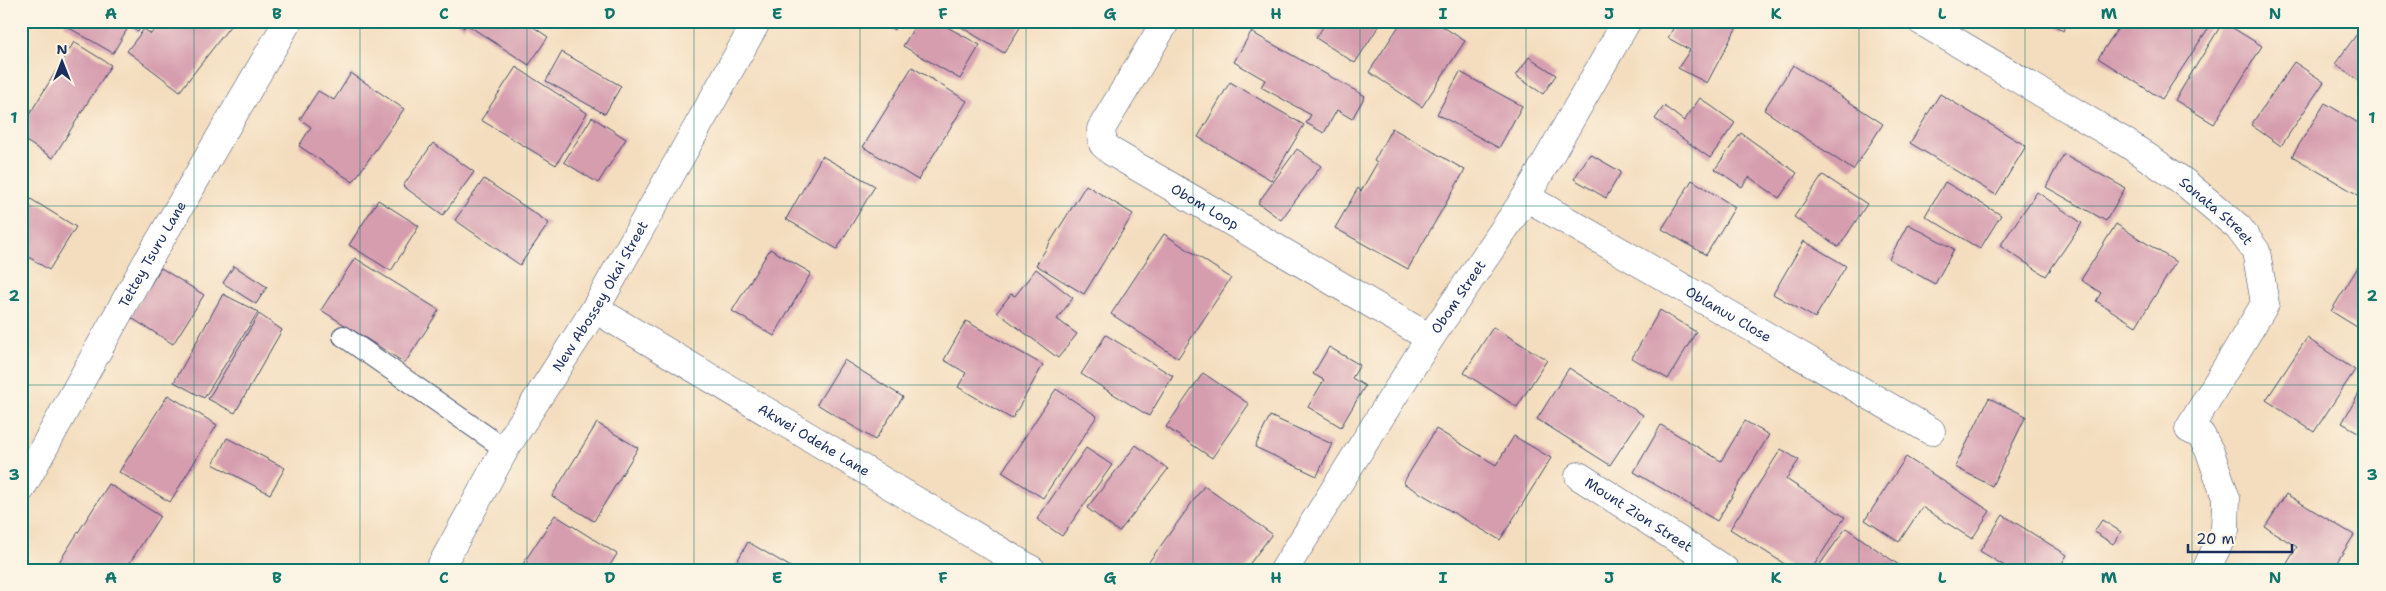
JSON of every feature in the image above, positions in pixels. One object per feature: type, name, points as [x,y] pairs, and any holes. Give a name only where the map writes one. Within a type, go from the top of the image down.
[{"type":"street","name":"Tettey Tsuru Lane","points":[[21,489],[143,269],[288,21]]},
{"type":"street","name":"New Abossey Okai Street","points":[[439,570],[505,450],[595,309],[757,21]]},
{"type":"street","name":"Obom Loop","points":[[1166,21],[1101,129],[1104,144],[1112,152],[1430,338]]},
{"type":"street","name":"Obom Street","points":[[1284,570],[1430,338],[1526,197],[1627,21]]},
{"type":"street","name":"Sonata Street","points":[[1921,21],[2128,144],[2184,182],[2238,227],[2256,251],[2265,304],[2189,429],[2200,435],[2210,452],[2226,498],[2225,530],[2206,570]]},
{"type":"street","name":"Oblanuu Close","points":[[1526,197],[1931,430]]},
{"type":"street","name":"Akwei Odehe Lane","points":[[595,309],[1032,570]]},
{"type":"street","name":"Mount Zion Street","points":[[1580,476],[1724,570]]},
{"type":"lane","points":[[343,336],[505,450]]},
{"type":"building","points":[[66,21],[139,21],[142,24],[138,32],[129,26],[113,53],[64,25]]},
{"type":"building","points":[[161,21],[234,21],[180,91],[127,51],[144,29],[151,34]]},
{"type":"building","points":[[453,21],[531,21],[529,24],[548,37],[529,65],[466,24],[464,28]]},
{"type":"building","points":[[878,21],[899,21],[894,30]]},
{"type":"building","points":[[918,21],[936,21],[980,45],[960,79],[903,46]]},
{"type":"building","points":[[951,21],[1024,21],[1004,53]]},
{"type":"building","points":[[1327,21],[1382,21],[1355,63],[1316,38]]},
{"type":"building","points":[[1402,21],[1434,21],[1465,41],[1422,107],[1369,72]]},
{"type":"building","points":[[1677,21],[1740,21],[1707,83],[1678,68],[1690,50],[1668,38]]},
{"type":"building","points":[[2048,21],[2068,21],[2063,31]]},
{"type":"building","points":[[2123,21],[2213,21],[2162,99],[2098,58]]},
{"type":"building","points":[[2223,22],[2262,46],[2214,124],[2175,100]]},
{"type":"building","points":[[2365,23],[2365,85],[2335,64]]},
{"type":"building","points":[[1251,32],[1365,96],[1352,119],[1337,110],[1324,133],[1306,123],[1311,115],[1261,87],[1265,80],[1234,62]]},
{"type":"building","points":[[74,42],[111,65],[53,158],[21,138],[21,128]]},
{"type":"building","points":[[562,52],[621,86],[605,114],[546,81]]},
{"type":"building","points":[[1529,57],[1556,75],[1543,94],[1516,76]]},
{"type":"building","points":[[2294,62],[2324,82],[2281,146],[2251,125]]},
{"type":"building","points":[[1793,65],[1883,124],[1853,170],[1764,110]]},
{"type":"building","points":[[516,67],[587,113],[556,165],[481,120]]},
{"type":"building","points":[[912,67],[967,101],[918,180],[863,147]]},
{"type":"building","points":[[1460,72],[1522,106],[1499,148],[1437,114]]},
{"type":"building","points":[[351,73],[404,109],[353,182],[299,146],[311,127],[300,119],[318,91],[334,100]]},
{"type":"building","points":[[1230,82],[1304,125],[1271,180],[1198,137]]},
{"type":"building","points":[[1940,94],[2026,146],[1996,195],[1910,143]]},
{"type":"building","points":[[1700,98],[1735,123],[1710,158],[1655,119],[1664,106],[1684,121]]},
{"type":"building","points":[[2325,103],[2365,127],[2365,199],[2292,156]]},
{"type":"building","points":[[592,117],[626,139],[598,183],[564,162]]},
{"type":"building","points":[[1392,128],[1465,170],[1408,269],[1335,228],[1358,188],[1361,191],[1377,163],[1374,161]]},
{"type":"building","points":[[1741,133],[1797,173],[1779,198],[1749,177],[1742,187],[1715,169]]},
{"type":"building","points":[[433,143],[474,172],[443,215],[403,186]]},
{"type":"building","points":[[1297,149],[1321,166],[1281,220],[1258,203]]},
{"type":"building","points":[[1590,154],[1621,172],[1606,198],[1574,179]]},
{"type":"building","points":[[2064,154],[2125,188],[2106,221],[2046,187]]},
{"type":"building","points":[[822,156],[875,186],[837,249],[786,219]]},
{"type":"building","points":[[1823,175],[1867,204],[1839,247],[1794,217]]},
{"type":"building","points":[[484,179],[549,223],[520,265],[455,220]]},
{"type":"building","points":[[1692,180],[1735,207],[1706,255],[1662,229]]},
{"type":"building","points":[[1945,182],[2001,215],[1980,249],[1925,216]]},
{"type":"building","points":[[1086,185],[1133,214],[1084,294],[1036,265]]},
{"type":"building","points":[[2037,192],[2082,223],[2046,276],[2000,246]]},
{"type":"building","points":[[21,193],[76,227],[49,270],[21,252]]},
{"type":"building","points":[[378,200],[419,226],[391,271],[349,245]]},
{"type":"building","points":[[1908,224],[1954,249],[1935,284],[1889,259]]},
{"type":"building","points":[[2116,224],[2176,262],[2136,326],[2096,301],[2101,293],[2081,280]]},
{"type":"building","points":[[1164,234],[1231,278],[1178,358],[1111,314]]},
{"type":"building","points":[[1804,241],[1846,266],[1815,318],[1773,294]]},
{"type":"building","points":[[770,249],[811,273],[774,336],[732,311]]},
{"type":"building","points":[[2365,256],[2365,332],[2331,311]]},
{"type":"building","points":[[355,258],[439,310],[405,363],[321,310]]},
{"type":"building","points":[[234,266],[267,287],[256,304],[223,283]]},
{"type":"building","points":[[161,268],[204,295],[173,344],[130,317]]},
{"type":"building","points":[[1036,269],[1073,298],[1057,319],[1077,334],[1058,358],[997,312],[1011,294],[1015,296]]},
{"type":"building","points":[[223,294],[258,312],[204,398],[174,382]]},
{"type":"building","points":[[1660,310],[1696,332],[1668,379],[1632,358]]},
{"type":"building","points":[[259,314],[282,330],[235,413],[208,399]]},
{"type":"building","points":[[966,321],[1043,365],[1012,419],[958,387],[966,373],[944,360]]},
{"type":"building","points":[[1493,327],[1547,360],[1517,407],[1464,373]]},
{"type":"building","points":[[1106,335],[1173,376],[1149,416],[1081,374]]},
{"type":"building","points":[[2307,338],[2355,370],[2314,432],[2266,400]]},
{"type":"building","points":[[1329,347],[1360,365],[1352,378],[1365,386],[1341,427],[1308,407],[1324,380],[1313,374]]},
{"type":"building","points":[[844,360],[903,397],[875,440],[817,404]]},
{"type":"building","points":[[1569,368],[1643,415],[1610,465],[1537,419]]},
{"type":"building","points":[[1203,373],[1249,404],[1212,458],[1166,427]]},
{"type":"building","points":[[2365,383],[2365,436],[2342,423]]},
{"type":"building","points":[[1056,389],[1097,416],[1043,498],[1002,472]]},
{"type":"building","points":[[168,395],[217,425],[170,502],[119,472]]},
{"type":"building","points":[[1989,398],[2026,416],[1992,486],[1955,467]]},
{"type":"building","points":[[1270,416],[1332,444],[1317,476],[1255,447]]},
{"type":"building","points":[[1745,421],[1769,435],[1717,521],[1634,472],[1661,425],[1721,461]]},
{"type":"building","points":[[597,423],[638,448],[594,521],[552,496]]},
{"type":"building","points":[[1436,429],[1496,465],[1514,436],[1551,458],[1500,540],[1403,483]]},
{"type":"building","points":[[227,438],[285,468],[270,494],[213,464]]},
{"type":"building","points":[[1136,445],[1168,469],[1119,532],[1087,508]]},
{"type":"building","points":[[1086,448],[1112,465],[1062,536],[1037,519]]},
{"type":"building","points":[[1781,449],[1799,460],[1786,479],[1845,517],[1811,570],[1794,570],[1730,529]]},
{"type":"building","points":[[1906,457],[1990,511],[1972,539],[1922,507],[1899,542],[1865,520]]},
{"type":"building","points":[[109,484],[160,516],[125,570],[54,570]]},
{"type":"building","points":[[1204,486],[1272,534],[1245,570],[1143,570]]},
{"type":"building","points":[[2286,494],[2354,535],[2332,570],[2283,570],[2297,547],[2265,527]]},
{"type":"building","points":[[555,515],[617,554],[607,570],[519,570]]},
{"type":"building","points":[[2003,515],[2067,555],[2058,570],[2011,570],[1980,551]]},
{"type":"building","points":[[2102,520],[2121,532],[2113,544],[2094,532]]},
{"type":"building","points":[[1846,528],[1906,570],[1816,570]]},
{"type":"building","points":[[748,542],[796,570],[732,570]]}]
